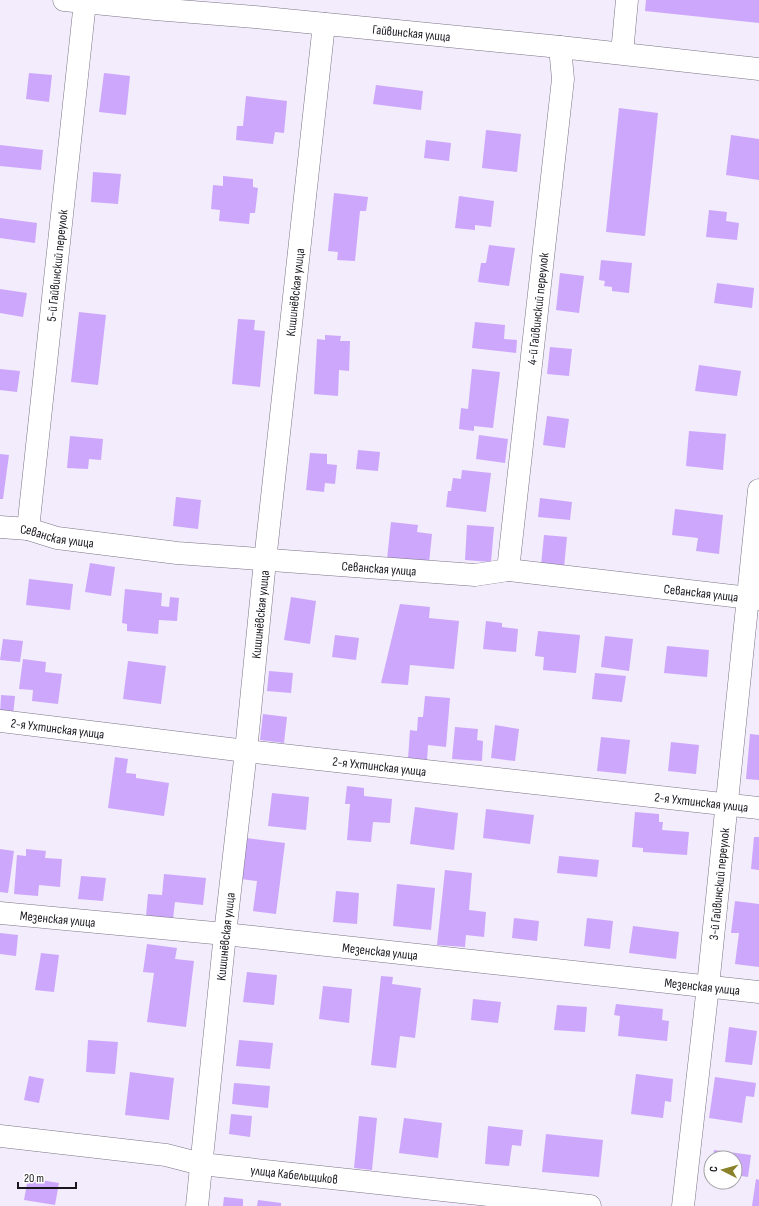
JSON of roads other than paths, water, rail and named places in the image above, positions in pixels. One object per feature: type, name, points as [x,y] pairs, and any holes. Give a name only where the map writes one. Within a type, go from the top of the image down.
[{"type":"street","points":[[622,53],[627,0]]},
{"type":"street","name":"Гайвинская улица","points":[[75,1],[155,9],[227,7],[324,24],[622,53],[759,69]]},
{"type":"street","name":"5-й Гайвинский переулок","points":[[28,529],[75,1]]},
{"type":"street","name":"Кишинёвская улица","points":[[197,1206],[265,561],[324,24]]},
{"type":"street","name":"4-й Гайвинский переулок","points":[[508,570],[563,79],[560,47]]},
{"type":"street","name":"3-й Гайвинский переулок","points":[[683,1206],[727,805],[753,598],[759,490]]},
{"type":"street","name":"Севанская улица","points":[[0,527],[28,529],[65,539],[177,553],[265,561],[475,576],[508,570],[753,598]]},
{"type":"street","name":"2-я Ухтинская улица","points":[[0,721],[246,751],[759,808]]},
{"type":"street","name":"Мезенская улица","points":[[0,912],[225,934],[759,992]]},
{"type":"street","name":"улица Кабельщиков","points":[[0,1136],[166,1155],[201,1164],[590,1206]]}]
